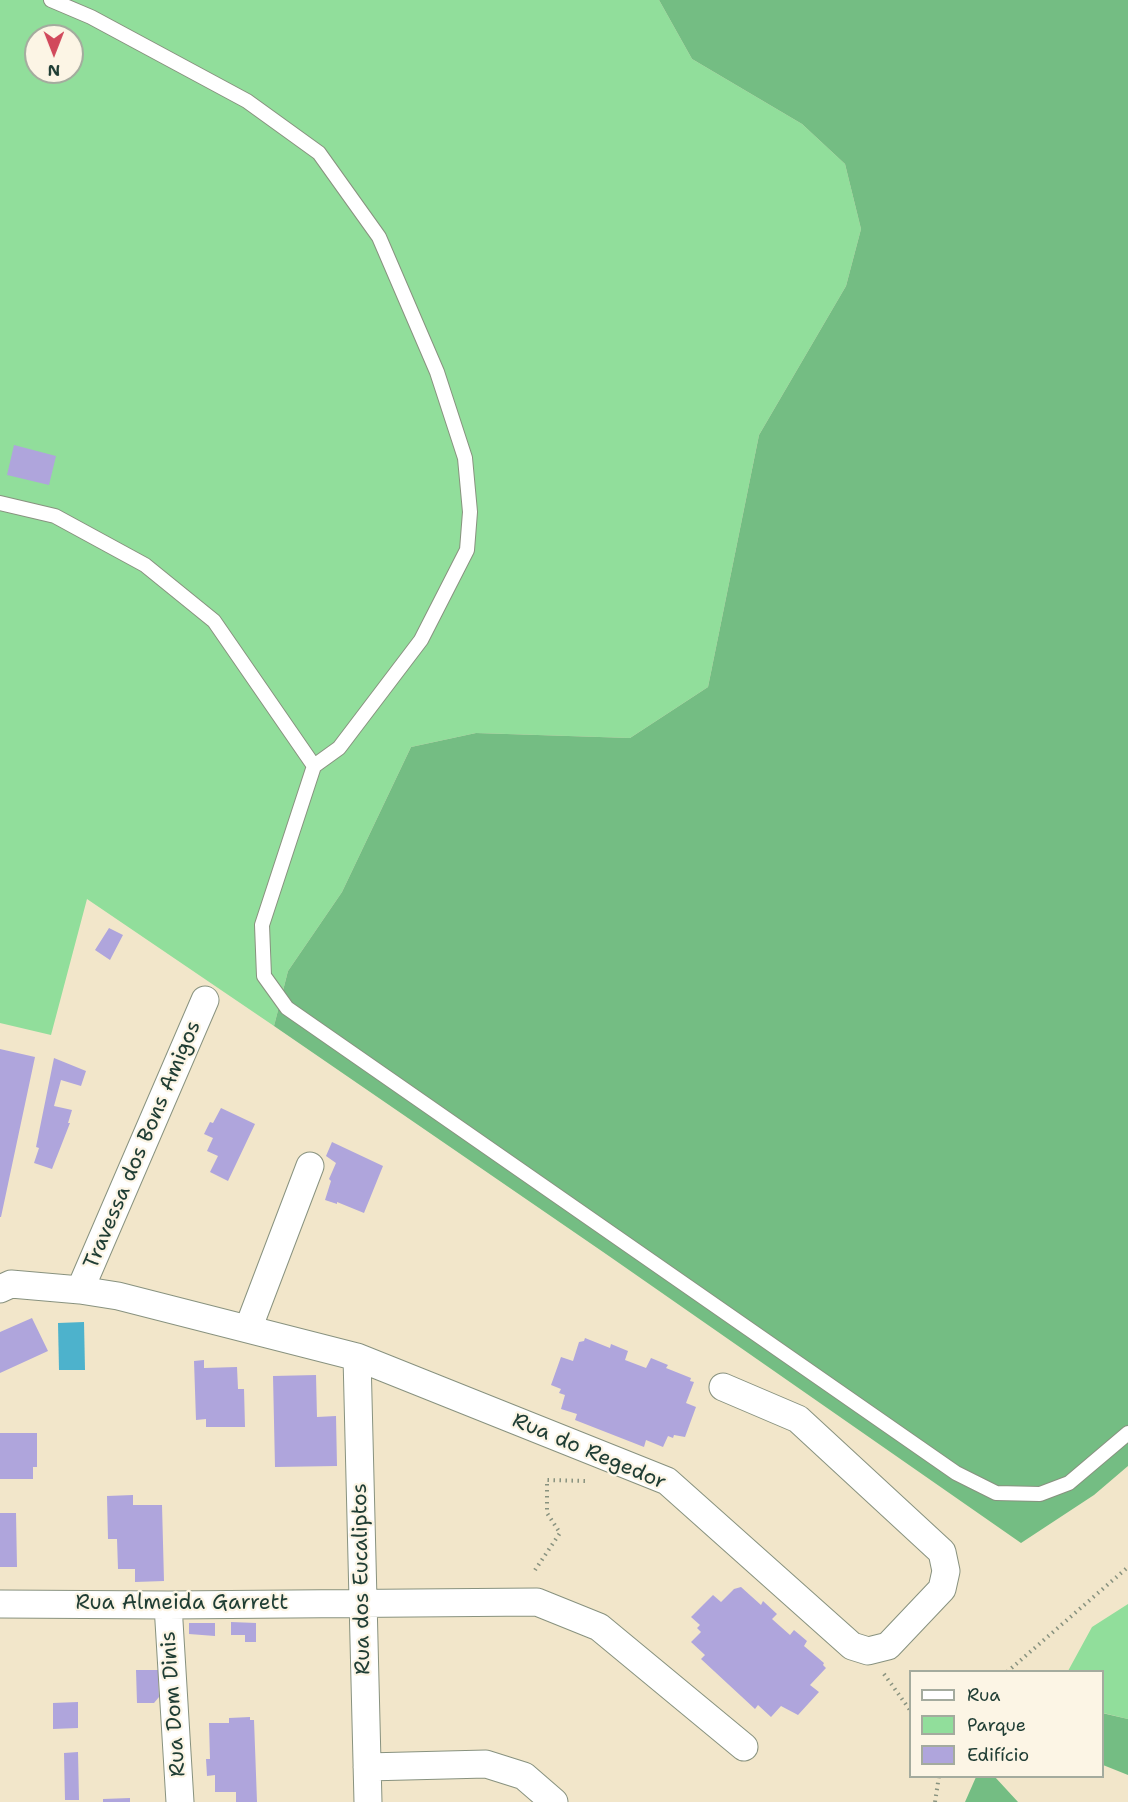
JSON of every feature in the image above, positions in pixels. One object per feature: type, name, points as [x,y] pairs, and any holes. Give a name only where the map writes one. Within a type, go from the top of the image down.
[{"type":"street","name":"Travessa dos Bons Amigos","points":[[80,1290],[205,1000]]},
{"type":"street","points":[[248,1329],[310,1166]]},
{"type":"street","name":"Rua do Regedor","points":[[0,1289],[11,1284],[118,1296],[357,1357],[667,1481],[852,1646],[868,1651]]},
{"type":"street","name":"Rua dos Eucaliptos","points":[[357,1357],[368,1802]]},
{"type":"street","points":[[723,1387],[798,1419],[942,1552],[946,1570],[942,1589],[888,1646],[868,1651]]},
{"type":"street","name":"Rua Almeida Garrett","points":[[0,1604],[537,1602],[599,1627],[744,1747]]},
{"type":"street","name":"Rua Dom Dinis","points":[[168,1605],[180,1802]]},
{"type":"street","points":[[367,1767],[486,1764],[524,1776],[554,1802]]},
{"type":"lane","points":[[51,0],[90,17],[247,101],[319,153],[379,237],[437,372],[465,458],[470,512],[467,550],[421,640],[339,748],[314,766],[262,925],[264,976],[286,1008],[956,1473],[996,1494],[1040,1494],[1069,1483],[1128,1433]]},
{"type":"lane","points":[[0,503],[56,516],[135,559],[214,621],[314,766]]},
{"type":"path","points":[[535,1570],[560,1533],[547,1513],[547,1480],[600,1481],[626,1465]]},
{"type":"path","points":[[1008,1670],[1128,1567]]},
{"type":"path","points":[[868,1651],[909,1709]]},
{"type":"path","points":[[935,1802],[939,1778]]},
{"type":"green space","points":[[0,0],[659,0],[692,59],[802,124],[845,164],[861,229],[846,286],[759,435],[708,687],[630,738],[476,733],[411,747],[342,892],[288,971],[274,1026],[87,899],[51,1035],[0,1023]]},
{"type":"green space","points":[[659,0],[1128,0],[1128,1466],[1094,1495],[1021,1543],[274,1026],[288,971],[342,892],[411,747],[476,733],[630,738],[708,687],[759,435],[846,286],[861,229],[845,164],[802,124],[692,59]]},
{"type":"green space","points":[[1128,1604],[1128,1719],[1104,1713],[1104,1670],[1069,1670],[1092,1627]]},
{"type":"green space","points":[[1104,1713],[1128,1719],[1128,1775],[1104,1765]]},
{"type":"green space","points":[[976,1778],[996,1778],[1018,1802],[965,1802]]},
{"type":"water","points":[[84,1322],[85,1370],[59,1370],[58,1323]]},
{"type":"building","points":[[14,445],[56,456],[49,485],[7,475]]},
{"type":"building","points":[[109,928],[123,935],[110,960],[95,950]]},
{"type":"building","points":[[0,1049],[35,1057],[1,1217],[0,1217]]},
{"type":"building","points":[[54,1058],[86,1071],[81,1086],[61,1080],[54,1106],[72,1110],[68,1123],[70,1123],[52,1169],[34,1163],[39,1148],[36,1147]]},
{"type":"building","points":[[221,1108],[255,1124],[228,1181],[210,1172],[218,1156],[207,1151],[213,1138],[204,1134]]},
{"type":"building","points":[[332,1142],[383,1166],[364,1213],[337,1202],[337,1204],[325,1200],[331,1181],[329,1179],[336,1163],[326,1156]]},
{"type":"building","points":[[32,1318],[48,1351],[0,1373],[0,1332]]},
{"type":"building","points":[[585,1338],[610,1348],[611,1344],[628,1351],[625,1360],[646,1368],[651,1358],[668,1365],[666,1368],[691,1378],[690,1381],[694,1382],[686,1403],[696,1407],[685,1437],[668,1436],[663,1447],[646,1440],[644,1447],[575,1420],[577,1414],[561,1409],[565,1395],[559,1393],[561,1389],[551,1385],[561,1357],[573,1361],[579,1342],[584,1341]]},
{"type":"building","points":[[204,1360],[204,1368],[237,1367],[238,1389],[244,1389],[245,1427],[206,1427],[206,1419],[196,1420],[194,1361]]},
{"type":"building","points":[[316,1375],[317,1417],[336,1416],[337,1466],[275,1467],[273,1376]]},
{"type":"building","points":[[0,1433],[37,1433],[37,1467],[33,1467],[33,1479],[0,1479]]},
{"type":"building","points":[[133,1495],[133,1505],[162,1505],[164,1581],[135,1582],[135,1569],[118,1569],[117,1539],[108,1539],[107,1496]]},
{"type":"building","points":[[0,1513],[16,1513],[17,1567],[0,1567]]},
{"type":"building","points":[[741,1587],[761,1605],[763,1601],[777,1614],[772,1619],[790,1635],[794,1630],[807,1641],[804,1646],[824,1663],[826,1668],[810,1685],[819,1692],[798,1715],[781,1706],[771,1717],[758,1705],[755,1709],[701,1659],[705,1655],[691,1642],[701,1632],[697,1628],[700,1625],[691,1617],[713,1595],[721,1602],[734,1589]]},
{"type":"building","points":[[231,1622],[256,1623],[256,1642],[245,1642],[245,1635],[231,1635]]},
{"type":"building","points":[[189,1623],[215,1623],[215,1636],[189,1634]]},
{"type":"building","points":[[136,1670],[158,1670],[159,1697],[154,1703],[137,1703]]},
{"type":"building","points":[[78,1702],[78,1728],[53,1729],[53,1703]]},
{"type":"building","points":[[250,1717],[250,1720],[254,1720],[257,1802],[236,1802],[236,1792],[215,1792],[215,1775],[207,1776],[206,1759],[210,1759],[209,1723],[229,1723],[229,1718]]},
{"type":"building","points":[[78,1752],[79,1800],[65,1800],[64,1753]]},
{"type":"building","points":[[130,1798],[130,1802],[103,1802],[103,1799]]}]
